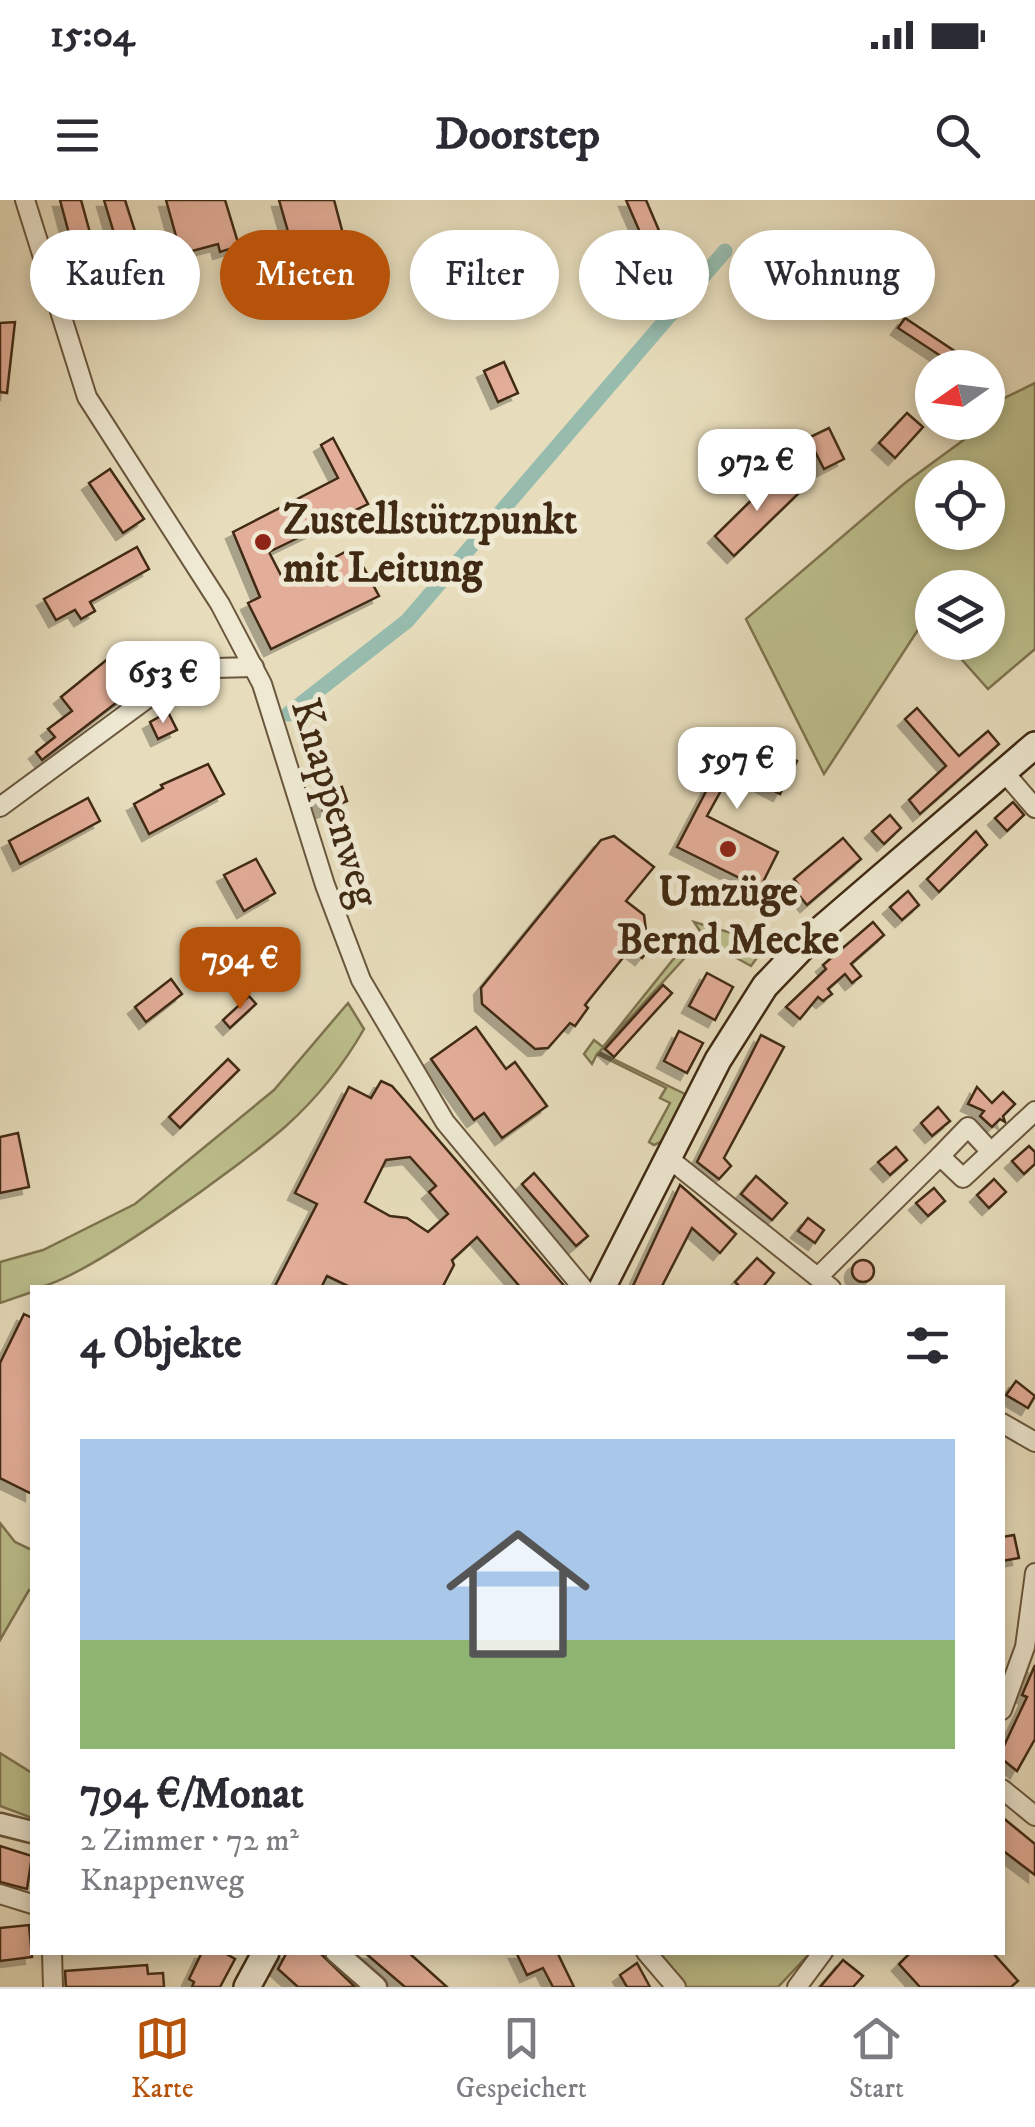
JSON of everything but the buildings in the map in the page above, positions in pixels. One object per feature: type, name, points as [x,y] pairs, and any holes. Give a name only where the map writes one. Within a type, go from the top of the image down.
[{"type":"main road","points":[[604,1285],[718,1060],[780,968],[1035,746]]},
{"type":"main road","points":[[248,1987],[264,1955]]},
{"type":"street","name":"Knappenweg","points":[[26,200],[87,397],[192,560],[254,667],[279,730],[343,939],[370,998],[445,1122],[581,1285]]},
{"type":"street","points":[[0,807],[154,690],[214,668],[254,667]]},
{"type":"street","points":[[1004,772],[1035,808]]},
{"type":"street","points":[[940,1156],[963,1178],[1035,1111]]},
{"type":"street","points":[[668,1157],[824,1282],[968,1127],[992,1152]]},
{"type":"street","points":[[1005,1425],[1035,1442]]},
{"type":"street","points":[[1005,1701],[1024,1647],[1035,1573]]},
{"type":"street","points":[[1005,1791],[1035,1816]]},
{"type":"street","points":[[0,1824],[30,1832]]},
{"type":"street","points":[[0,1894],[30,1903]]},
{"type":"street","points":[[52,1955],[53,1987]]},
{"type":"street","points":[[339,1955],[376,1987]]},
{"type":"street","points":[[649,1955],[676,1987]]},
{"type":"street","points":[[797,1987],[822,1955]]},
{"type":"green space","points":[[1035,383],[1035,649],[988,689],[962,660],[1005,660],[1005,570],[915,570],[915,634],[824,774],[746,619],[915,476],[915,550],[1005,550],[1005,460],[936,460],[964,440],[1005,440],[1005,398]]},
{"type":"green space","points":[[694,922],[752,939],[762,951],[751,966],[702,939],[599,1052],[687,1095],[663,1141],[654,1145],[649,1142],[670,1103],[660,1098],[666,1088],[597,1054],[592,1064],[584,1054],[594,1040],[603,1047],[683,947],[676,940],[681,936],[688,944],[702,934]]},
{"type":"green space","points":[[348,1003],[364,1029],[329,1081],[286,1126],[201,1192],[122,1245],[54,1282],[30,1285],[30,1293],[0,1303],[0,1262],[43,1250],[135,1204],[274,1090]]},
{"type":"green space","points":[[0,1523],[15,1542],[30,1549],[30,1590],[0,1640]]},
{"type":"green space","points":[[0,1753],[30,1772],[30,1817],[0,1806]]},
{"type":"green space","points":[[653,1955],[808,1955],[778,1987],[684,1987]]},
{"type":"waterway","points":[[288,714],[407,621],[725,251]]},
{"type":"place","name":"Zustellstützpunkt mit Leitung","points":[[263,542]]},
{"type":"place","name":"Umzüge Bernd Mecke","points":[[728,849]]}]
